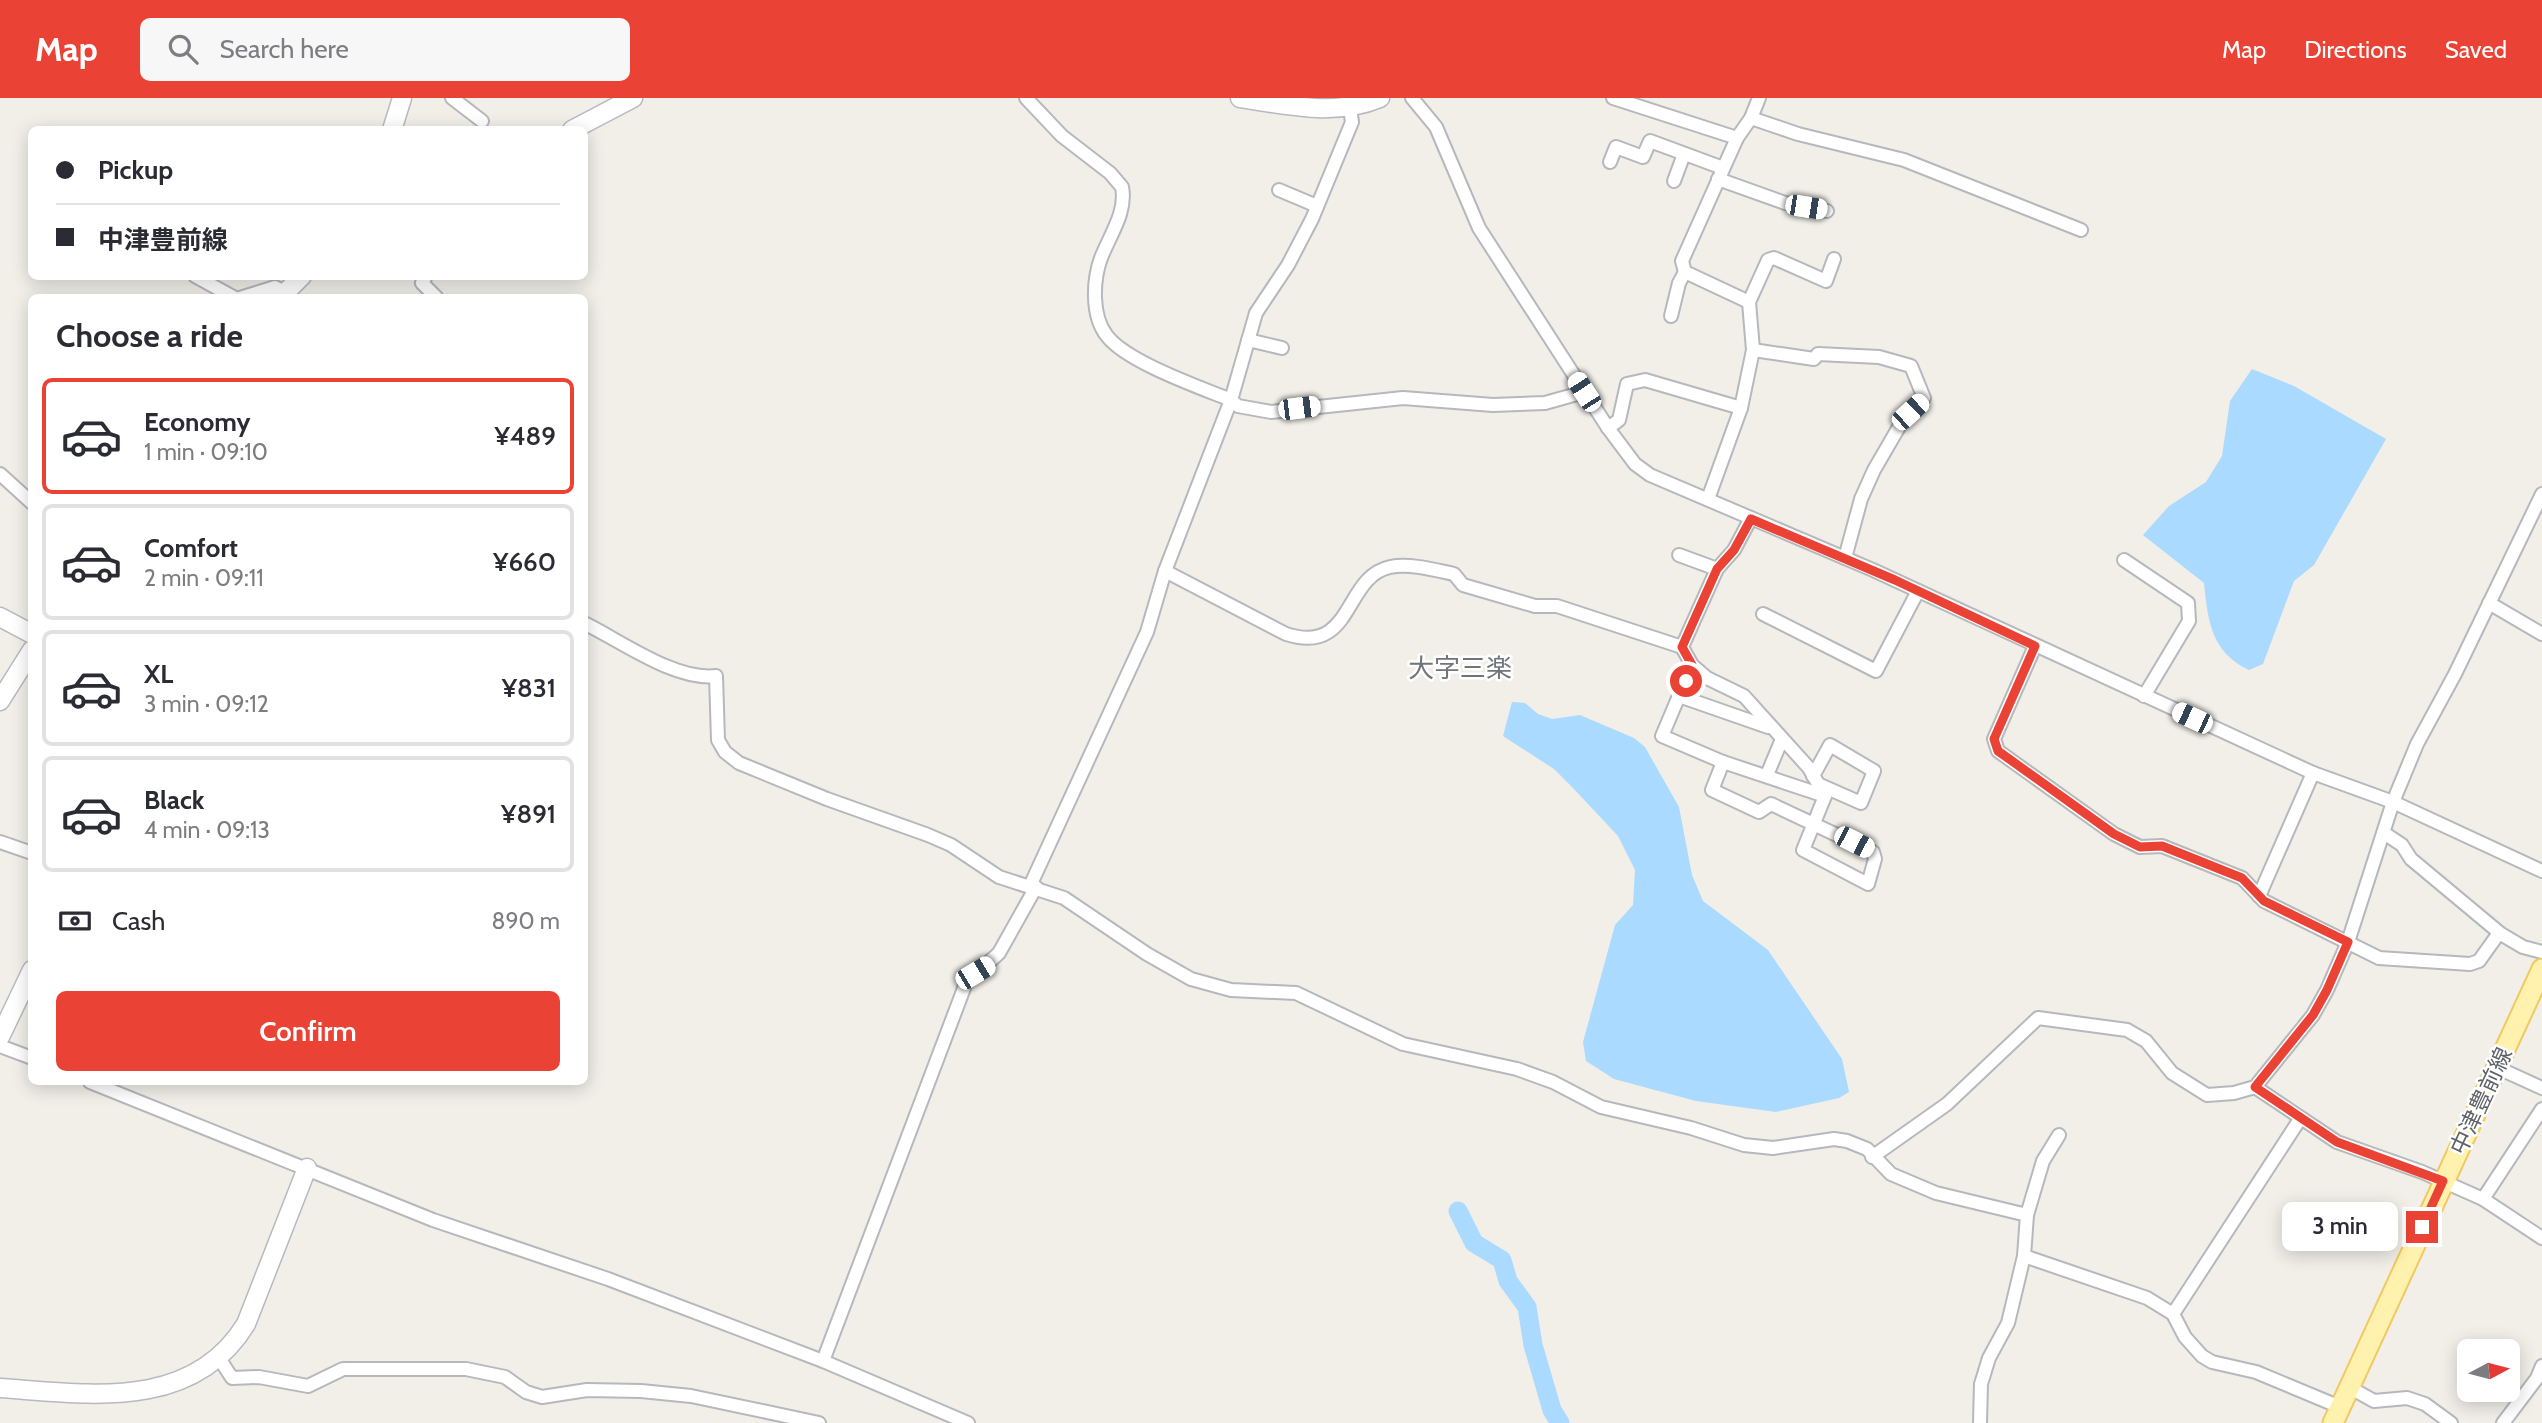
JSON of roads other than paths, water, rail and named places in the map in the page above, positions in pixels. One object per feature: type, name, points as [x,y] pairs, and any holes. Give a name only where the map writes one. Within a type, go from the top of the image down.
[{"type":"main road","name":"中津豊前線","points":[[2337,1415],[2542,969]]},
{"type":"street","points":[[393,126],[402,98]]},
{"type":"street","points":[[452,98],[482,121]]},
{"type":"street","points":[[580,126],[633,98]]},
{"type":"street","points":[[1026,98],[1062,136],[1110,173],[1122,187],[1121,212],[1096,278],[1096,298],[1108,337],[1173,377],[1231,400],[1238,406],[1271,412],[1403,398],[1518,405],[1545,403],[1584,392]]},
{"type":"street","points":[[1240,98],[1321,110],[1350,108],[1380,98]]},
{"type":"street","points":[[1412,98],[1436,127],[1479,228],[1608,428],[1635,464],[1650,475],[1918,591],[2313,774],[2393,802],[2542,871]]},
{"type":"street","points":[[1614,98],[1737,138]]},
{"type":"street","points":[[1671,316],[1679,283],[1685,272],[1682,261],[1737,138],[1751,118],[1759,98]]},
{"type":"street","points":[[822,1361],[966,983],[999,953],[1033,886],[1144,639],[1166,571],[1231,400],[1256,313],[1288,265],[1317,206],[1352,121],[1350,108]]},
{"type":"street","points":[[1751,118],[1798,134],[1904,160],[2081,230]]},
{"type":"street","points":[[1610,162],[1616,147],[1643,157],[1650,141],[1685,154],[1785,204],[1827,211]]},
{"type":"street","points":[[1674,181],[1685,154]]},
{"type":"street","points":[[1279,190],[1317,206]]},
{"type":"street","points":[[1708,499],[1741,408],[1753,350],[1749,302],[1768,260],[1774,258],[1826,281],[1834,259]]},
{"type":"street","points":[[1685,272],[1749,302]]},
{"type":"street","points":[[203,280],[229,294]]},
{"type":"street","points":[[284,294],[298,280]]},
{"type":"street","points":[[424,280],[422,283],[433,294]]},
{"type":"street","points":[[251,294],[275,287],[282,294]]},
{"type":"street","points":[[1248,340],[1282,348]]},
{"type":"street","points":[[1753,350],[1814,359],[1818,354],[1879,357],[1912,366],[1924,398],[1903,420],[1874,470],[1844,558]]},
{"type":"street","points":[[1608,428],[1619,420],[1627,384],[1645,380],[1741,408]]},
{"type":"street","points":[[0,474],[28,499]]},
{"type":"street","points":[[1872,1157],[1947,1104],[2038,1018],[2127,1030],[2146,1041],[2172,1073],[2207,1095],[2255,1087],[2313,1015],[2327,990],[2348,942],[2393,802],[2417,744],[2542,494]]},
{"type":"street","points":[[1682,647],[1717,569],[1734,550],[1751,519]]},
{"type":"street","points":[[1679,555],[1717,569]]},
{"type":"street","points":[[2124,559],[2188,603],[2189,621],[2144,696]]},
{"type":"street","points":[[1166,571],[1286,634],[1303,638],[1320,636],[1338,626],[1368,581],[1385,569],[1396,566],[1454,574],[1463,585],[1535,606],[1557,606],[1682,647],[1692,665],[1707,678],[1744,696],[1782,738],[1819,786]]},
{"type":"street","points":[[1763,614],[1876,671],[1918,591]]},
{"type":"street","points":[[2489,603],[2542,634]]},
{"type":"street","points":[[0,617],[28,632]]},
{"type":"street","points":[[588,626],[645,656],[697,676],[716,676],[718,740],[725,752],[739,763],[827,799],[928,835],[951,845],[999,877],[1064,898],[1170,968],[1210,986],[1296,993],[1403,1044],[1517,1069],[1553,1082],[1601,1107],[1691,1128],[1744,1145],[1773,1148],[1841,1140],[1867,1149],[1891,1174],[1936,1193],[2027,1214]]},
{"type":"street","points":[[2035,646],[1994,739],[1998,751],[2114,834],[2140,847],[2162,846],[2242,878],[2259,896],[2379,958],[2470,964],[2479,961],[2499,933]]},
{"type":"street","points":[[0,701],[28,656]]},
{"type":"street","points":[[1692,665],[1662,736],[1723,762],[1819,786],[1861,803],[1874,771],[1830,745],[1819,786],[1816,823],[1803,850],[1868,884],[1875,859],[1873,852],[1816,823],[1771,804],[1759,812],[1712,790],[1723,762]]},
{"type":"street","points":[[1679,696],[1771,727]]},
{"type":"street","points":[[1767,775],[1782,738]]},
{"type":"street","points":[[2259,896],[2313,774]]},
{"type":"street","points":[[2384,833],[2402,845],[2411,859],[2499,933],[2523,947],[2542,952]]},
{"type":"street","points":[[0,842],[28,852]]},
{"type":"street","points":[[0,1037],[28,978]]},
{"type":"street","points":[[0,1046],[28,1056]]},
{"type":"street","points":[[2498,1068],[2542,1088]]},
{"type":"street","points":[[98,1085],[433,1220],[608,1279],[822,1361],[968,1423]]},
{"type":"street","points":[[2255,1087],[2337,1142],[2443,1181],[2483,1199],[2542,1238]]},
{"type":"street","points":[[2483,1199],[2542,1109]]},
{"type":"street","points":[[2173,1314],[2300,1119]]},
{"type":"street","points":[[1980,1423],[1981,1384],[1989,1358],[2008,1323],[2024,1256],[2027,1214],[2043,1161],[2059,1135]]},
{"type":"street","points":[[0,1388],[92,1395],[124,1394],[180,1381],[219,1358],[246,1324],[307,1168]]},
{"type":"street","points":[[2024,1256],[2129,1290],[2173,1314],[2185,1337],[2202,1356],[2212,1362],[2256,1372],[2337,1415]]},
{"type":"street","points":[[219,1358],[232,1377],[259,1377],[292,1385],[315,1384],[343,1369],[466,1369],[505,1377],[526,1392],[542,1397],[587,1391],[642,1391],[691,1396],[819,1423]]},
{"type":"street","points":[[2504,1423],[2537,1378],[2542,1366]]},
{"type":"street","points":[[2349,1387],[2374,1401],[2407,1398],[2425,1404],[2451,1423]]},
{"type":"water","points":[[2252,369],[2294,386],[2386,439],[2314,565],[2294,581],[2263,664],[2249,670],[2236,663],[2219,645],[2207,610],[2204,583],[2143,535],[2169,506],[2206,482],[2222,456],[2230,401]]},
{"type":"water","points":[[1512,702],[1525,703],[1538,714],[1552,719],[1580,715],[1634,738],[1645,747],[1679,807],[1692,875],[1703,901],[1768,950],[1842,1059],[1849,1092],[1839,1098],[1776,1112],[1696,1101],[1614,1079],[1586,1061],[1583,1042],[1615,925],[1633,905],[1635,870],[1618,836],[1573,788],[1554,769],[1503,736]]},
{"type":"waterway","points":[[1458,1211],[1474,1243],[1502,1260],[1508,1281],[1527,1307],[1533,1345],[1552,1410],[1560,1423]]},
{"type":"district","name":"大字三楽","points":[[1460,668]]}]
